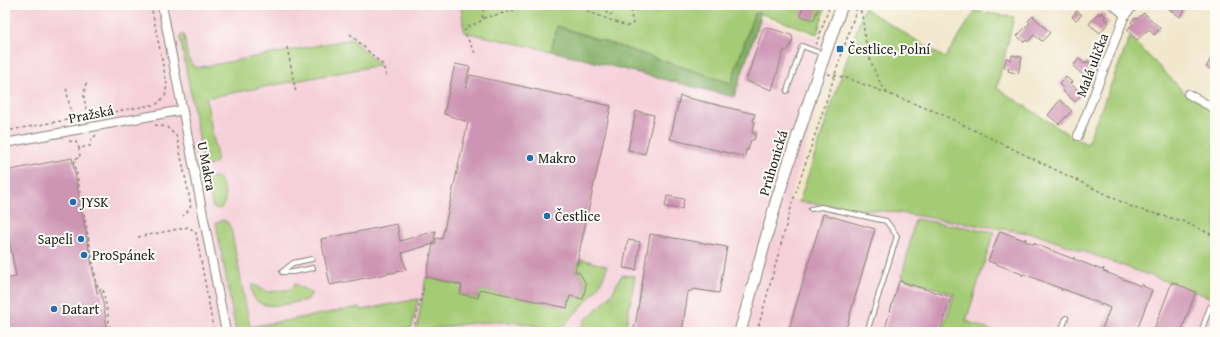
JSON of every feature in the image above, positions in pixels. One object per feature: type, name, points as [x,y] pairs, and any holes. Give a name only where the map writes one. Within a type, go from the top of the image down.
[{"type":"street","name":"U Makra","points":[[162,5],[226,332]]},
{"type":"street","name":"Průhonická","points":[[740,332],[776,202],[824,54],[842,5]]},
{"type":"street","points":[[1113,5],[1125,15]]},
{"type":"street","name":"Malá ulička","points":[[1078,136],[1125,15],[1134,5]]},
{"type":"street","points":[[1188,94],[1215,109]]},
{"type":"street","name":"Pražská","points":[[5,143],[183,110]]},
{"type":"lane","points":[[787,91],[802,46],[824,54]]},
{"type":"lane","points":[[811,209],[821,207],[886,221],[897,236],[867,332]]},
{"type":"lane","points":[[312,259],[293,263],[282,272],[293,272],[313,268]]},
{"type":"lane","points":[[1201,332],[1210,307]]},
{"type":"lane","points":[[1061,332],[1066,318]]},
{"type":"path","points":[[86,83],[84,96],[87,114],[91,116],[157,104],[165,96],[167,85],[151,5]]},
{"type":"path","points":[[483,5],[483,18]]},
{"type":"path","points":[[475,53],[464,32],[466,28],[479,23],[483,18],[512,11],[520,5]]},
{"type":"path","points":[[587,5],[587,10],[591,13],[627,26],[633,23],[631,15],[632,10],[645,8],[648,5]]},
{"type":"path","points":[[606,5],[607,14],[610,15],[613,13],[614,5]]},
{"type":"path","points":[[757,332],[792,204],[858,5]]},
{"type":"path","points":[[858,5],[863,14],[868,53],[876,74],[887,93]]},
{"type":"path","points":[[350,34],[383,64],[386,76]]},
{"type":"path","points":[[287,47],[296,93]]},
{"type":"path","points":[[834,76],[847,78],[939,113],[1134,208],[1182,221],[1215,236]]},
{"type":"path","points":[[5,131],[72,119],[66,87]]},
{"type":"path","points":[[150,126],[157,125],[167,127],[177,137],[191,205],[189,210],[183,216]]},
{"type":"path","points":[[96,135],[91,140],[90,146],[79,148],[80,158],[74,159],[98,290],[102,289],[110,327],[106,328],[107,332]]},
{"type":"path","points":[[138,237],[185,227],[193,229],[196,233],[214,332]]},
{"type":"path","points":[[413,331],[424,285]]},
{"type":"shaded area","points":[[5,5],[461,5],[464,32],[551,51],[734,97],[760,19],[836,45],[789,200],[893,212],[1035,234],[1215,299],[1215,332],[5,332]]},
{"type":"green space","points":[[461,5],[826,5],[817,34],[759,13],[754,14],[731,83],[557,26],[551,51],[464,32]]},
{"type":"green space","points":[[864,8],[945,58],[975,11],[1014,17],[997,88],[1071,136],[1087,144],[1130,37],[1186,94],[1215,110],[1215,299],[1035,234],[893,212],[799,202]]},
{"type":"green space","points":[[759,13],[760,19],[734,97],[551,51],[557,26],[731,83],[754,14]]},
{"type":"green space","points":[[181,35],[184,35],[188,58],[196,68],[352,39],[380,65],[206,98],[217,157],[215,163],[210,166],[204,165],[180,37]]},
{"type":"green space","points":[[211,177],[217,177],[224,188],[225,198],[223,206],[220,209],[213,208],[207,181]]},
{"type":"green space","points":[[915,219],[994,232],[966,321],[996,332],[942,332],[954,294],[902,278]]},
{"type":"green space","points":[[223,220],[227,222],[231,228],[250,327],[360,307],[361,310],[418,299],[412,327],[396,332],[236,332],[216,223]]},
{"type":"green space","points":[[580,259],[607,266],[595,291],[562,328],[551,329],[510,322],[486,322],[463,324],[416,332],[426,277],[462,285],[460,294],[478,298],[480,289],[567,307],[570,296],[583,298],[586,284],[579,272],[575,272],[577,263],[582,263],[579,261]]},
{"type":"green space","points":[[622,275],[635,276],[625,332],[579,332],[583,322],[611,294]]},
{"type":"green space","points":[[252,284],[269,292],[291,289],[295,284],[311,293],[311,295],[307,300],[272,306],[257,301],[253,294]]},
{"type":"building","points":[[804,5],[819,5],[814,20],[800,16]]},
{"type":"building","points":[[1170,5],[1188,5],[1180,17],[1169,9],[1171,6]]},
{"type":"building","points":[[1077,11],[1082,15],[1076,20],[1072,17]]},
{"type":"building","points":[[1101,12],[1106,16],[1104,18],[1109,22],[1100,33],[1089,24],[1098,13],[1100,15]]},
{"type":"building","points":[[1144,13],[1160,28],[1154,35],[1149,29],[1137,40],[1127,30],[1133,24],[1131,22],[1135,18],[1137,19]]},
{"type":"building","points":[[1033,16],[1050,33],[1042,41],[1034,35],[1028,42],[1026,40],[1024,42],[1017,36],[1030,23],[1028,21]]},
{"type":"building","points":[[766,27],[791,35],[793,39],[789,49],[786,51],[784,50],[772,90],[746,81],[763,29]]},
{"type":"building","points":[[1215,51],[1215,72],[1206,67]]},
{"type":"building","points":[[1012,55],[1022,57],[1018,74],[1008,71],[1009,68],[1004,67],[1006,58],[1011,60]]},
{"type":"building","points":[[1079,59],[1085,64],[1087,61],[1093,67],[1090,71],[1088,70],[1083,75],[1073,66]]},
{"type":"building","name":"Makro","points":[[455,64],[470,67],[465,87],[467,87],[470,75],[611,106],[575,272],[579,272],[586,284],[583,299],[570,296],[567,308],[480,289],[478,298],[460,294],[462,285],[426,277],[433,244],[435,245],[436,238],[442,239],[468,122],[444,114]]},
{"type":"building","points":[[1066,77],[1082,94],[1075,102],[1063,91],[1064,89],[1059,84]]},
{"type":"building","points":[[1088,78],[1092,82],[1087,87],[1083,83]]},
{"type":"building","points":[[680,96],[755,114],[753,121],[755,122],[752,133],[756,133],[754,140],[751,140],[748,150],[746,150],[745,157],[670,139]]},
{"type":"building","points":[[1060,100],[1072,111],[1059,124],[1048,115]]},
{"type":"building","points":[[636,111],[654,115],[645,154],[628,150]]},
{"type":"building","points":[[72,158],[97,293],[101,292],[107,326],[103,326],[104,332],[5,332],[5,279],[16,277],[5,216],[5,171]]},
{"type":"building","points":[[667,196],[684,199],[682,209],[665,207]]},
{"type":"building","points":[[823,214],[875,229],[845,332],[788,332]]},
{"type":"building","points":[[397,224],[400,241],[436,231],[433,244],[402,253],[406,270],[330,285],[321,239]]},
{"type":"building","points":[[1000,231],[1024,240],[1026,238],[1025,241],[1034,244],[1035,242],[1035,244],[1073,259],[1074,257],[1074,259],[1102,270],[1104,268],[1103,271],[1141,286],[1143,284],[1143,286],[1152,290],[1136,332],[1101,332],[1110,308],[1102,304],[1100,306],[1101,304],[1063,289],[1061,291],[1062,289],[1024,274],[1022,276],[1022,274],[988,261]]},
{"type":"building","points":[[650,234],[727,247],[719,293],[693,289],[688,292],[682,332],[633,332]]},
{"type":"building","points":[[628,240],[640,242],[636,270],[623,268]]},
{"type":"building","points":[[899,281],[951,297],[940,332],[884,332]]},
{"type":"building","points":[[1172,282],[1196,292],[1181,332],[1153,332]]},
{"type":"place","name":"Čestlice, Polní","points":[[840,49]]},
{"type":"place","name":"Makro","points":[[530,158]]},
{"type":"place","name":"JYSK","points":[[73,202]]},
{"type":"place","name":"Čestlice","points":[[547,216]]},
{"type":"place","name":"Sapeli","points":[[81,239]]},
{"type":"place","name":"ProSpánek","points":[[84,255]]},
{"type":"place","name":"Datart","points":[[54,309]]}]
